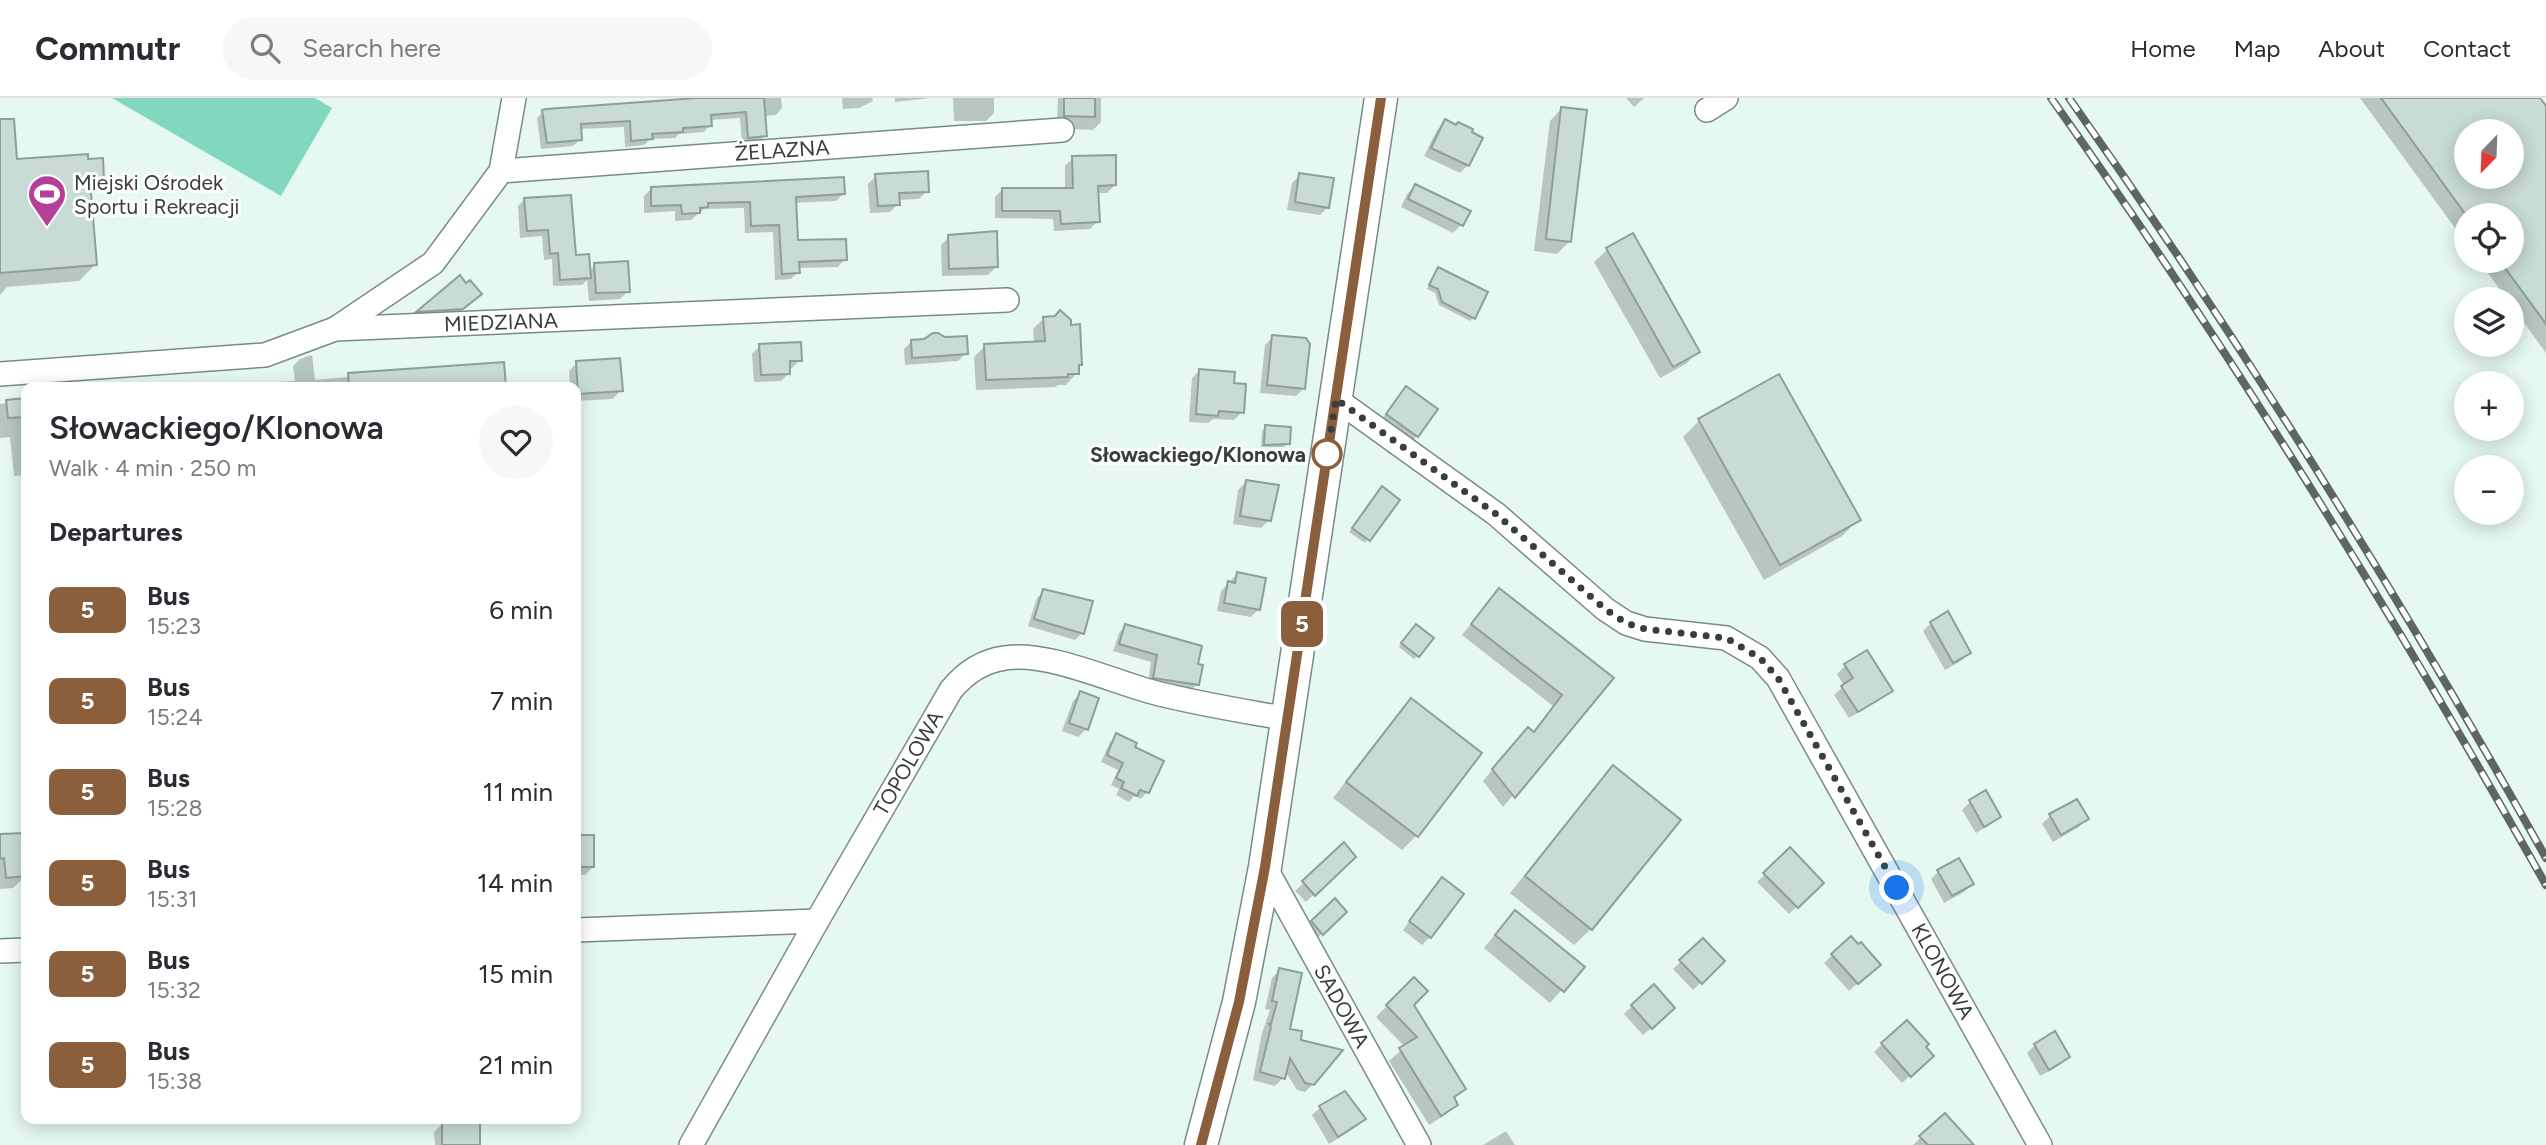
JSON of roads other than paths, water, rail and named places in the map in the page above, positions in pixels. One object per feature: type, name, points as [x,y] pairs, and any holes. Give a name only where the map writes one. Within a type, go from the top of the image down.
[{"type":"street","points":[[335,329],[433,264],[502,170],[514,98]]},
{"type":"street","points":[[1201,1145],[1239,1002],[1265,867],[1381,98]]},
{"type":"street","name":"ŻELAZNA","points":[[502,170],[1062,130]]},
{"type":"street","name":"MIEDZIANA","points":[[0,373],[265,355],[335,329],[1007,300]]},
{"type":"street","name":"KLONOWA","points":[[1336,399],[1496,514],[1605,609],[1626,623],[1645,629],[1726,638],[1760,658],[1778,678],[2040,1145]]},
{"type":"street","name":"TOPOLOWA","points":[[691,1145],[817,921],[951,690],[963,676],[989,662],[1006,657],[1044,660],[1156,693],[1288,719]]},
{"type":"street","name":"SADOWA","points":[[1265,867],[1419,1145]]},
{"type":"street","points":[[581,930],[817,921]]},
{"type":"street","points":[[0,951],[21,950]]},
{"type":"railway","points":[[2051,98],[2183,290],[2309,485],[2430,684],[2546,885]]},
{"type":"railway","points":[[2069,98],[2196,283],[2318,472],[2434,663],[2546,858]]},
{"type":"place","name":"Miejski Ośrodek Sportu i Rekreacji","points":[[47,228]]},
{"type":"place","name":"Słowackiego/Klonowa","points":[[1327,454]]}]
